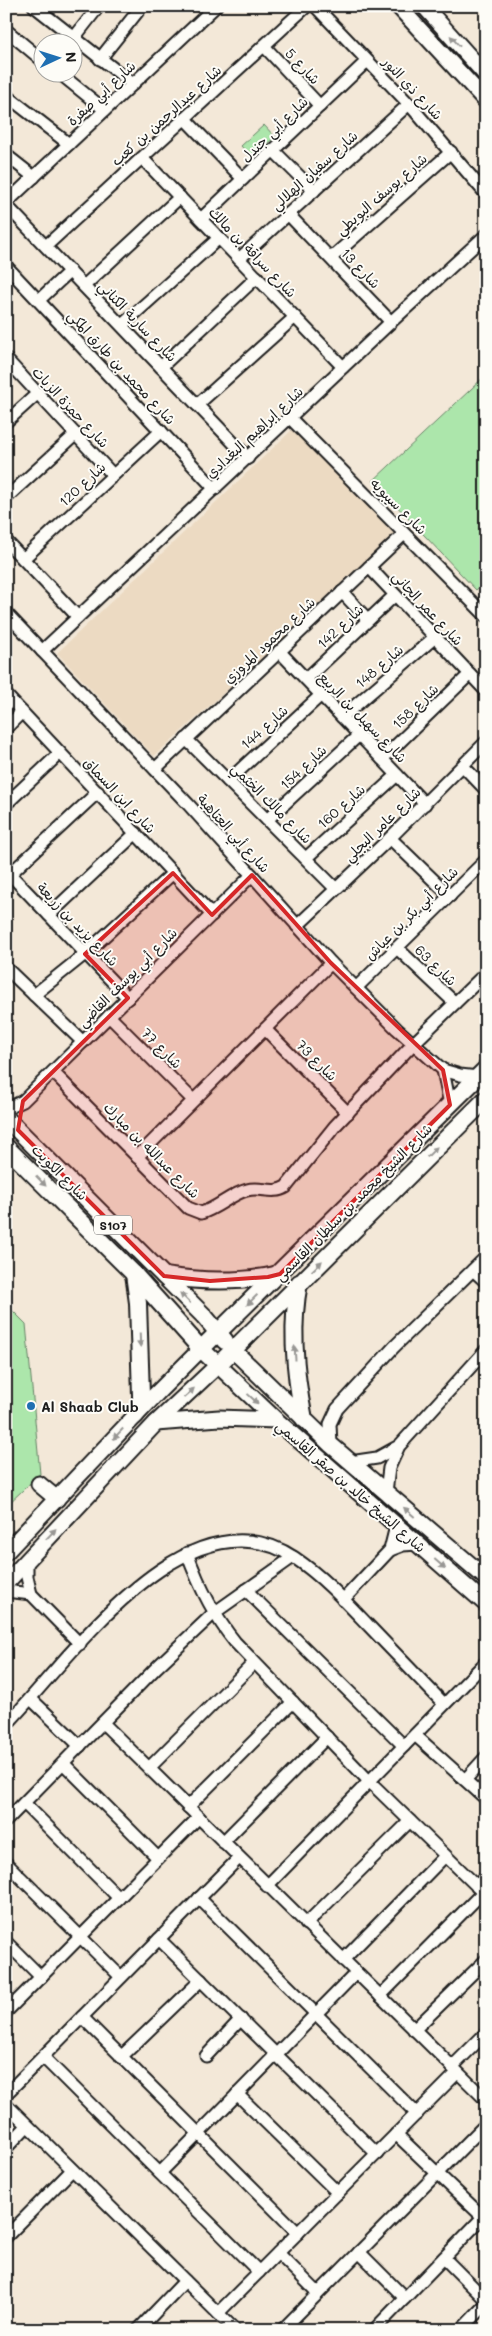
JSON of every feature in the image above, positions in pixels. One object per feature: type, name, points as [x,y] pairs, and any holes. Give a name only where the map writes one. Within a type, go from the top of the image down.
[{"type":"main road","points":[[398,6],[486,100]]},
{"type":"main road","points":[[426,8],[486,75]]},
{"type":"main road","points":[[440,52],[464,66],[470,66],[474,62]]},
{"type":"main road","name":"شارع الشيخ محمد بن سلطان القاسمي","points":[[201,1349],[280,1274],[482,1073]]},
{"type":"main road","name":"شارع الشيخ محمد بن سلطان القاسمي","points":[[218,1365],[486,1099]]},
{"type":"main road","name":"شارع الكويت","points":[[6,1118],[164,1276],[233,1350]]},
{"type":"main road","name":"شارع الكويت","points":[[6,1147],[134,1274],[201,1349],[218,1365]]},
{"type":"main road","points":[[134,1274],[139,1313],[141,1388],[140,1408],[135,1416]]},
{"type":"main road","points":[[164,1276],[195,1280],[233,1280],[254,1279],[280,1274]]},
{"type":"main road","points":[[299,1283],[294,1307],[294,1337],[299,1394],[304,1419]]},
{"type":"main road","points":[[6,1552],[201,1349]]},
{"type":"main road","name":"شارع الشيخ خالد بن صقر القاسمي","points":[[233,1350],[330,1445],[486,1578]]},
{"type":"main road","points":[[6,1583],[156,1424],[218,1365]]},
{"type":"main road","name":"شارع الشيخ خالد بن صقر القاسمي","points":[[218,1365],[276,1420],[486,1604]]},
{"type":"main road","points":[[156,1424],[219,1418],[276,1420]]},
{"type":"main road","points":[[39,1484],[57,1499]]},
{"type":"street","points":[[79,32],[99,6]]},
{"type":"street","points":[[100,59],[142,6]]},
{"type":"street","name":"شارع أبي صفرة","points":[[6,204],[216,6]]},
{"type":"street","name":"شارع عبدالرحمن بن كعب","points":[[46,246],[308,6]]},
{"type":"street","name":"شارع ذي النور","points":[[315,6],[409,104],[486,194]]},
{"type":"street","points":[[37,7],[67,32]]},
{"type":"street","points":[[6,30],[32,52]]},
{"type":"street","points":[[82,44],[133,84]]},
{"type":"street","name":"شارع 5","points":[[264,46],[320,106]]},
{"type":"street","name":"شارع أبي جندل","points":[[201,219],[367,61]]},
{"type":"street","points":[[70,82],[105,110]]},
{"type":"street","points":[[6,95],[69,144]]},
{"type":"street","name":"شارع سفيان الهلالي","points":[[239,259],[409,104]]},
{"type":"street","points":[[185,119],[243,179]]},
{"type":"street","points":[[273,150],[314,191]]},
{"type":"street","name":"شارع يوسف البويطي","points":[[331,258],[451,152]]},
{"type":"street","points":[[6,155],[34,177]]},
{"type":"street","name":"شارع سراقة بن مالك","points":[[142,158],[343,367]]},
{"type":"street","points":[[84,286],[180,197]]},
{"type":"street","name":"شارع سارية الكناني","points":[[6,204],[248,458]]},
{"type":"street","name":"شارع 13","points":[[288,214],[391,322]]},
{"type":"street","points":[[122,326],[219,238]]},
{"type":"street","name":"شارع إبراهيم البغدادي","points":[[42,650],[391,322],[484,240]]},
{"type":"street","name":"شارع محمد بن طارق المكي","points":[[6,266],[215,489]]},
{"type":"street","points":[[39,300],[70,272]]},
{"type":"street","points":[[161,367],[257,277]]},
{"type":"street","points":[[197,405],[295,317]]},
{"type":"street","name":"شارع حمزة الزيات","points":[[6,360],[113,475]]},
{"type":"street","points":[[6,422],[38,393]]},
{"type":"street","name":"شارع سيبويه","points":[[290,418],[404,534],[483,607]]},
{"type":"street","name":"شارع 120","points":[[23,559],[161,431]]},
{"type":"street","points":[[6,498],[76,434]]},
{"type":"street","name":"شارع محمود المروزي","points":[[155,768],[404,534]]},
{"type":"street","points":[[6,541],[78,617]]},
{"type":"street","name":"شارع عمر الجاني","points":[[369,567],[486,691]]},
{"type":"street","points":[[342,592],[368,620]]},
{"type":"street","name":"شارع 142","points":[[306,679],[395,595]]},
{"type":"street","name":"شارع أبي العتاهية","points":[[6,612],[155,768],[331,963],[443,1070]]},
{"type":"street","name":"شارع 148","points":[[342,717],[435,637]]},
{"type":"street","name":"شارع سهيل بن الربيع","points":[[279,651],[425,804]]},
{"type":"street","name":"شارع 158","points":[[382,758],[470,674]]},
{"type":"street","name":"شارع ابن السماق","points":[[6,695],[212,915]]},
{"type":"street","name":"شارع 144","points":[[228,780],[321,695]]},
{"type":"street","points":[[6,728],[22,712]]},
{"type":"street","name":"شارع 154","points":[[267,820],[359,735]]},
{"type":"street","name":"شارع مالك الخثمي","points":[[186,739],[336,889]]},
{"type":"street","name":"شارع عامر البجلي","points":[[297,926],[425,804],[486,742]]},
{"type":"street","points":[[6,804],[60,753]]},
{"type":"street","points":[[462,766],[486,790]]},
{"type":"street","name":"شارع 160","points":[[306,858],[397,775]]},
{"type":"street","points":[[8,872],[98,792]]},
{"type":"street","points":[[48,915],[136,833]]},
{"type":"street","points":[[390,838],[450,896]]},
{"type":"street","name":"شارع أبي بكر بن عياش","points":[[356,988],[485,863]]},
{"type":"street","name":"شارع يزيد بن زريعة","points":[[8,872],[128,998]]},
{"type":"street","points":[[34,995],[85,954],[173,873]]},
{"type":"street","name":"شارع أبي يوسف القاضي","points":[[6,1109],[24,1101],[252,875]]},
{"type":"street","name":"شارع 63","points":[[397,948],[455,1003]]},
{"type":"street","points":[[137,1157],[331,963]]},
{"type":"street","points":[[6,968],[83,1042]]},
{"type":"street","name":"شارع عبدالله بن مبارك","points":[[53,1072],[188,1208],[201,1213],[245,1190],[257,1188],[274,1191],[286,1187],[324,1139],[348,1113],[415,1042],[486,973]]},
{"type":"street","name":"شارع 77","points":[[109,1016],[193,1100]]},
{"type":"street","name":"شارع 73","points":[[265,1029],[348,1113]]},
{"type":"street","points":[[450,1105],[443,1070],[460,1075],[482,1073]]},
{"type":"street","points":[[18,1130],[19,1115],[24,1101]]},
{"type":"street","points":[[330,1445],[330,1421],[337,1409],[394,1347],[486,1257]]},
{"type":"street","points":[[474,1270],[486,1282]]},
{"type":"street","points":[[386,1492],[389,1468],[399,1446],[486,1350]]},
{"type":"street","points":[[350,1462],[377,1458],[399,1446]]},
{"type":"street","points":[[390,1550],[396,1526]]},
{"type":"street","points":[[6,1725],[80,1644],[139,1586],[170,1562],[187,1553],[217,1542],[233,1540],[264,1544],[293,1557],[320,1577],[444,1704]]},
{"type":"street","points":[[343,1600],[390,1550],[403,1545],[417,1544]]},
{"type":"street","points":[[187,1553],[203,1594],[229,1635],[370,1781],[482,1891]]},
{"type":"street","points":[[8,1815],[24,1803],[157,1667],[214,1613],[293,1557]]},
{"type":"street","points":[[27,1560],[27,1577],[31,1594],[80,1644]]},
{"type":"street","points":[[246,1590],[404,1746]]},
{"type":"street","points":[[6,1591],[31,1594]]},
{"type":"street","points":[[267,1886],[486,1662]]},
{"type":"street","points":[[149,1768],[254,1663]]},
{"type":"street","points":[[31,1699],[80,1746]]},
{"type":"street","points":[[188,1807],[293,1702]]},
{"type":"street","points":[[103,1723],[486,2100]]},
{"type":"street","points":[[415,1735],[486,1799]]},
{"type":"street","points":[[223,1842],[327,1737]]},
{"type":"street","points":[[465,1780],[486,1757]]},
{"type":"street","points":[[63,1763],[158,1858]]},
{"type":"street","points":[[24,1803],[119,1898]]},
{"type":"street","points":[[6,2012],[199,1817]]},
{"type":"street","points":[[306,1924],[410,1821]]},
{"type":"street","points":[[343,1960],[445,1856]]},
{"type":"street","points":[[6,2094],[239,1858]]},
{"type":"street","points":[[6,1863],[121,1977]]},
{"type":"street","points":[[380,1996],[482,1891],[486,1876]]},
{"type":"street","points":[[199,1898],[417,2114]]},
{"type":"street","points":[[159,1939],[377,2154]]},
{"type":"street","points":[[6,1942],[41,1977]]},
{"type":"street","points":[[414,2030],[486,1960]]},
{"type":"street","points":[[160,2173],[356,1973]]},
{"type":"street","points":[[121,2056],[201,1980]]},
{"type":"street","points":[[82,2017],[298,2233]]},
{"type":"street","points":[[206,2056],[241,2019]]},
{"type":"street","points":[[218,2313],[417,2114],[486,2033]]},
{"type":"street","points":[[43,2057],[260,2272]]},
{"type":"street","points":[[237,2094],[338,2193]]},
{"type":"street","points":[[6,2104],[218,2313],[228,2328]]},
{"type":"street","points":[[282,2330],[486,2124]]},
{"type":"street","points":[[6,2148],[28,2126]]},
{"type":"street","points":[[374,2330],[484,2216],[396,2134]]},
{"type":"street","points":[[6,2237],[72,2170]]},
{"type":"street","points":[[359,2252],[405,2298]]},
{"type":"street","points":[[278,2253],[318,2293]]},
{"type":"street","points":[[444,2258],[486,2300]]},
{"type":"street","points":[[138,2330],[185,2281]]},
{"type":"street","points":[[461,2330],[486,2304]]},
{"type":"highlighted area","points":[[173,873],[212,915],[252,875],[331,963],[443,1070],[450,1105],[280,1274],[268,1277],[210,1281],[164,1276],[18,1130],[23,1101],[128,998],[85,954]]},
{"type":"shaded area","points":[[294,428],[399,535],[154,756],[57,653]]},
{"type":"green space","points":[[264,125],[275,137],[252,158],[241,146]]},
{"type":"green space","points":[[486,375],[486,581],[476,590],[373,481]]},
{"type":"green space","points":[[6,1304],[26,1324],[40,1474],[6,1506]]},
{"type":"place","name":"Al Shaab Club","points":[[31,1406]]}]
